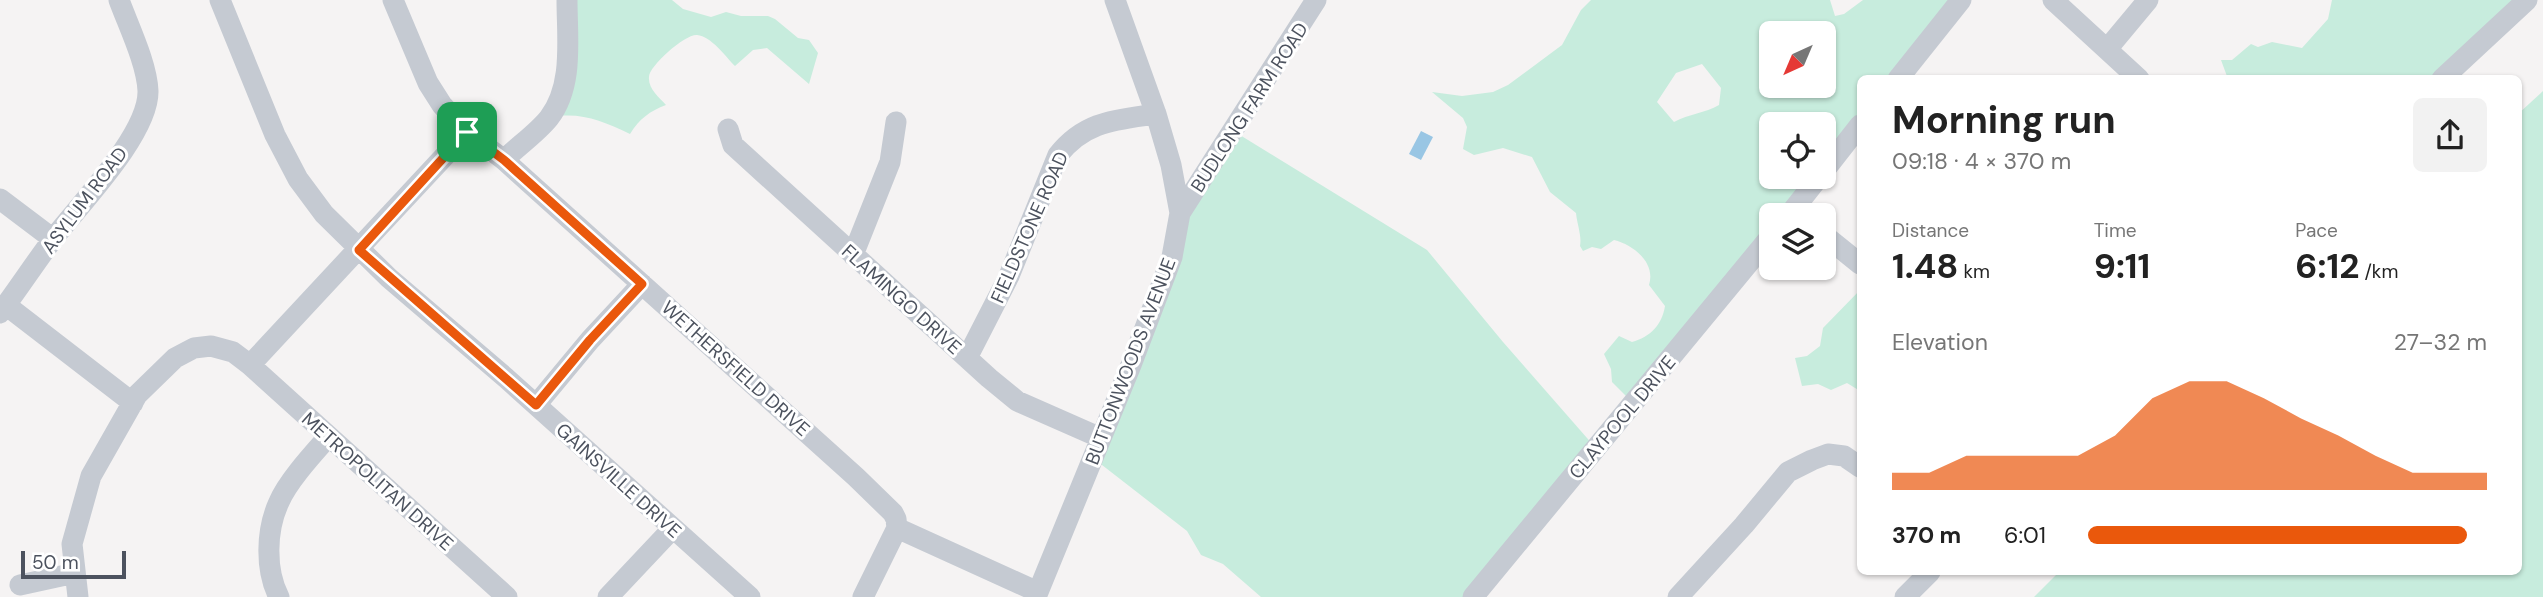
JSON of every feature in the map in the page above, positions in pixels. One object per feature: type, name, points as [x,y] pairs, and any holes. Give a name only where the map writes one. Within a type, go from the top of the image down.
[{"type":"street","name":"GAINSVILLE DRIVE","points":[[220,0],[267,118],[291,168],[313,201],[359,250],[750,597]]},
{"type":"street","name":"WETHERSFIELD DRIVE","points":[[393,0],[428,83],[450,115],[467,132],[504,160],[856,477],[893,513],[897,528]]},
{"type":"street","points":[[504,160],[549,118],[562,97],[566,73],[567,0]]},
{"type":"street","name":"BUTTONWOODS AVENUE","points":[[1037,594],[1101,439],[1171,257],[1180,213],[1171,165],[1156,114],[1115,0]]},
{"type":"street","name":"BUDLONG FARM ROAD","points":[[1180,213],[1316,0]]},
{"type":"street","points":[[1901,75],[1961,0]]},
{"type":"street","points":[[2053,0],[2135,75]]},
{"type":"street","points":[[2108,48],[2148,0]]},
{"type":"street","points":[[2446,75],[2527,0]]},
{"type":"street","name":"ASYLUM ROAD","points":[[3,309],[53,239],[117,161],[144,114],[148,77],[121,1]]},
{"type":"street","name":"FIELDSTONE ROAD","points":[[968,358],[1009,276],[1058,155],[1068,142],[1082,131],[1105,122],[1156,114]]},
{"type":"street","points":[[853,255],[890,162],[896,122]]},
{"type":"street","name":"FLAMINGO DRIVE","points":[[728,129],[733,145],[1017,401],[1101,439]]},
{"type":"street","points":[[1836,156],[1857,129]]},
{"type":"street","points":[[250,365],[467,132]]},
{"type":"street","points":[[0,198],[53,239]]},
{"type":"street","points":[[1836,245],[1857,262]]},
{"type":"street","name":"CLAYPOOL DRIVE","points":[[1473,597],[1759,251]]},
{"type":"street","points":[[536,405],[590,340],[642,284]]},
{"type":"street","points":[[3,309],[133,403]]},
{"type":"street","name":"METROPOLITAN DRIVE","points":[[78,597],[72,544],[91,476],[137,395],[175,358],[194,348],[211,346],[233,352],[250,365],[507,597]]},
{"type":"street","points":[[279,597],[269,573],[269,543],[279,502],[328,437]]},
{"type":"street","points":[[1678,597],[1788,472],[1828,454],[1844,456],[1857,465]]},
{"type":"street","points":[[608,597],[673,528]]},
{"type":"street","points":[[863,597],[897,528],[1037,594]]},
{"type":"street","points":[[20,585],[75,573]]},
{"type":"street","points":[[1905,597],[1927,575]]},
{"type":"green space","points":[[568,0],[672,0],[683,9],[711,17],[726,12],[741,16],[768,16],[798,38],[809,40],[818,53],[809,84],[767,48],[753,50],[735,66],[708,39],[691,36],[668,52],[649,77],[654,92],[666,105],[645,116],[630,134],[592,119],[551,117]]},
{"type":"green space","points":[[1591,0],[1830,0],[1835,16],[1844,14],[1863,0],[1960,0],[1898,75],[1857,75],[1857,126],[1836,153],[1836,112],[1759,112],[1759,189],[1807,189],[1795,203],[1759,203],[1759,249],[1632,402],[1612,382],[1611,369],[1604,354],[1619,336],[1632,342],[1638,340],[1650,333],[1661,319],[1665,306],[1649,285],[1646,262],[1629,246],[1614,240],[1601,249],[1592,247],[1583,251],[1576,213],[1550,192],[1532,157],[1503,148],[1474,155],[1463,149],[1467,127],[1463,118],[1432,92],[1462,96],[1493,92],[1508,85],[1562,45],[1581,10]],"holes":[[[1702,64],[1721,88],[1719,105],[1674,122],[1657,102],[1676,73]]]},
{"type":"green space","points":[[2332,0],[2529,0],[2448,75],[2227,75],[2221,60],[2232,60],[2251,44],[2258,47],[2272,42],[2302,48],[2328,19]]},
{"type":"green space","points":[[2543,91],[2543,597],[2034,597],[2056,575],[2522,575],[2522,110]]},
{"type":"green space","points":[[1235,132],[1427,250],[1594,446],[1472,597],[1261,597],[1223,564],[1201,555],[1187,531],[1093,458],[1179,216]]},
{"type":"green space","points":[[1857,293],[1857,389],[1847,383],[1831,390],[1818,384],[1802,386],[1795,358],[1807,356],[1820,346],[1823,328]]},
{"type":"water","points":[[1421,131],[1433,137],[1421,160],[1409,154]]},
{"type":"route","points":[[467,132],[504,160],[642,284],[590,340],[536,405],[359,250],[467,132]]}]
